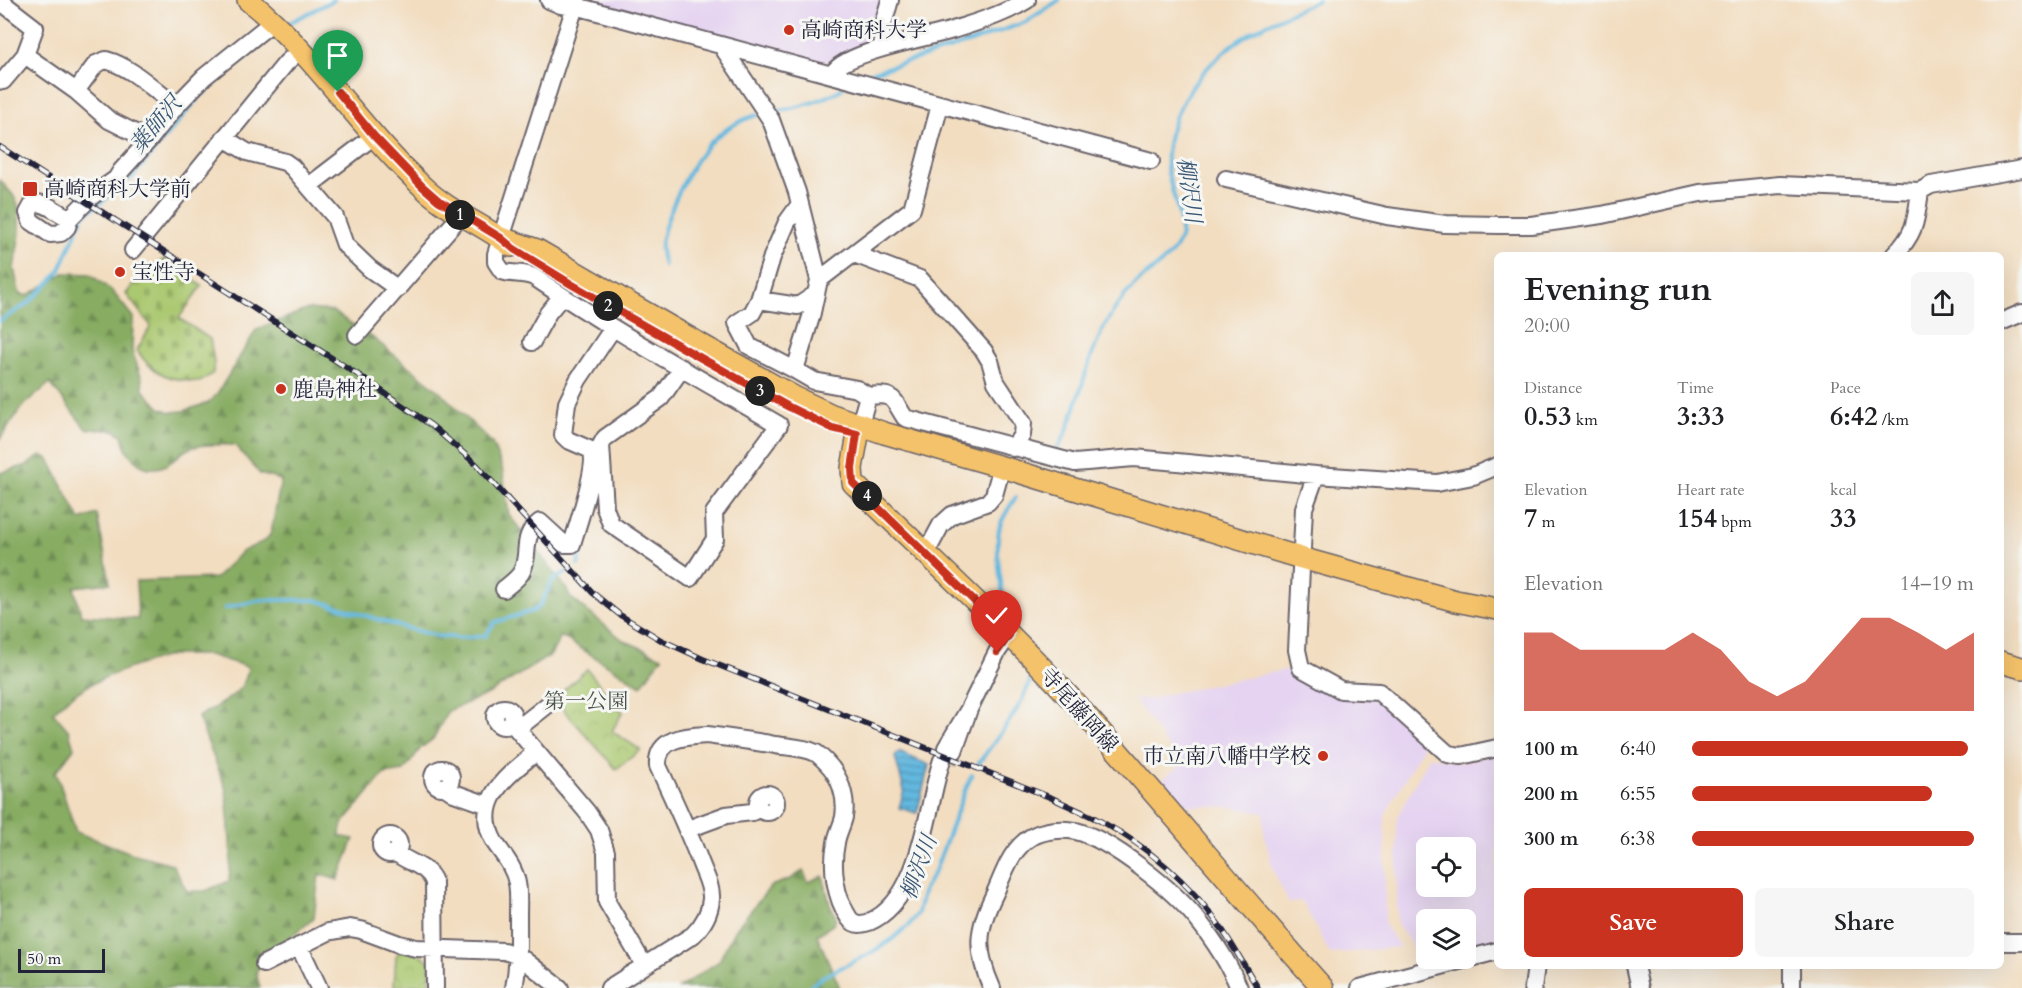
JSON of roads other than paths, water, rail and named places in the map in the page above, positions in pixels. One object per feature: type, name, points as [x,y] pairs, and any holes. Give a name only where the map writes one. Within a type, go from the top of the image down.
[{"type":"main road","points":[[248,0],[274,21],[301,49],[374,136],[422,186],[460,215],[501,238],[537,250],[794,397],[858,429],[999,477],[1061,486]]},
{"type":"main road","points":[[858,429],[1061,486],[1302,558],[1456,601],[1494,608]]},
{"type":"main road","name":"寺尾藤岡線","points":[[858,429],[852,468],[853,483],[1009,635],[1090,720],[1323,988]]},
{"type":"main road","points":[[2004,663],[2022,668]]},
{"type":"street","points":[[549,0],[561,5],[576,3],[721,45],[1151,161]]},
{"type":"street","points":[[884,47],[882,31],[890,0]]},
{"type":"street","points":[[833,74],[834,69],[842,63],[884,47],[953,30],[1015,7],[1027,0]]},
{"type":"street","points":[[0,1],[35,28],[25,55],[3,81]]},
{"type":"street","points":[[576,3],[496,254],[496,262],[502,271],[510,274],[524,273],[779,425],[714,513],[715,539],[690,578],[611,524],[605,508],[597,459],[591,450],[568,440],[563,435],[567,403],[578,380],[613,328]]},
{"type":"street","points":[[70,218],[92,196],[116,179],[176,106],[204,77],[274,21]]},
{"type":"street","points":[[721,45],[771,120],[800,204],[817,287],[812,317],[795,370]]},
{"type":"street","points":[[133,250],[286,63],[301,49]]},
{"type":"street","points":[[25,55],[76,91],[109,120],[149,140]]},
{"type":"street","points":[[76,91],[96,64],[106,60],[116,62],[133,73],[176,106]]},
{"type":"street","points":[[759,300],[798,306],[854,254],[912,209],[940,105]]},
{"type":"street","points":[[309,185],[374,136]]},
{"type":"street","points":[[224,138],[247,152],[285,162],[309,185],[335,217],[345,245],[370,269],[398,289]]},
{"type":"street","points":[[1226,179],[1387,216],[1445,224],[1499,225],[1541,223],[1602,214],[1700,192],[1780,185],[1920,191],[1931,185],[2022,169]]},
{"type":"street","points":[[1897,252],[1906,242],[1915,226],[1920,191]]},
{"type":"street","points":[[800,204],[783,231],[772,257],[759,300],[752,313],[738,323],[749,346],[814,381],[857,389],[868,396],[888,396],[896,400],[905,418],[1075,463],[1134,458],[1316,475],[1437,483],[1473,476],[1494,467]]},
{"type":"street","points":[[357,335],[460,215]]},
{"type":"street","points":[[854,254],[920,279],[984,351],[990,361],[996,382],[1023,423],[1022,435],[1013,448]]},
{"type":"street","points":[[532,342],[548,313],[562,296]]},
{"type":"street","points":[[2004,321],[2022,313]]},
{"type":"street","points":[[504,589],[521,573],[528,537],[540,522],[564,544],[572,544],[605,438],[661,398],[682,368]]},
{"type":"street","points":[[858,429],[868,396]]},
{"type":"street","points":[[1316,475],[1304,508],[1297,650],[1302,668],[1341,690],[1379,692],[1449,754],[1461,756],[1494,749]]},
{"type":"street","points":[[926,553],[941,525],[952,515],[988,502],[994,495],[999,477]]},
{"type":"street","points":[[609,988],[693,936],[702,926],[709,910],[711,896],[708,882],[688,830],[658,766],[657,756],[661,748],[666,744],[695,735],[707,735],[772,744],[816,754],[828,764],[844,795],[844,816],[835,850],[835,874],[843,908],[851,920],[857,924],[866,923],[890,906],[905,887],[915,864],[936,778],[997,652],[1009,635]]},
{"type":"street","points":[[550,703],[514,725],[535,753],[587,812],[599,830],[606,852],[607,902],[644,965]]},
{"type":"street","points":[[514,988],[519,956],[518,885],[514,872],[489,829],[488,805],[498,786],[535,753]]},
{"type":"street","points":[[445,787],[454,793],[488,805]]},
{"type":"street","points":[[688,830],[726,815],[752,812],[760,808]]},
{"type":"street","points":[[992,988],[981,961],[979,947],[984,916],[1011,857],[1021,845],[1032,836],[1061,830],[1076,831],[1112,848],[1174,895],[1196,918],[1217,948],[1232,971],[1239,988]]},
{"type":"street","points":[[395,852],[403,859],[421,866],[432,875],[434,882],[435,988]]},
{"type":"street","points":[[264,964],[328,932],[350,928],[408,946],[504,951],[519,956],[560,988]]},
{"type":"street","points":[[2004,942],[2022,942]]},
{"type":"street","points":[[300,946],[319,988]]},
{"type":"street","points":[[1360,988],[1494,952]]},
{"type":"street","points":[[1533,988],[1536,969]]},
{"type":"street","points":[[1636,969],[1640,988]]},
{"type":"street","points":[[1792,969],[1792,988]]},
{"type":"water","points":[[899,752],[929,765],[917,813],[899,808],[904,790],[895,757]]},
{"type":"waterway","name":"薬師沢","points":[[289,23],[334,0]]},
{"type":"waterway","points":[[860,76],[971,42],[1026,22],[1059,0]]},
{"type":"waterway","name":"柳沢川","points":[[1054,452],[1072,418],[1092,354],[1111,315],[1132,288],[1169,256],[1180,238],[1179,214],[1168,175],[1167,150],[1175,117],[1183,102],[1202,74],[1236,42],[1259,28],[1318,0]]},
{"type":"waterway","name":"薬師沢","points":[[0,321],[27,304],[59,272],[83,216],[117,191],[135,174],[198,98],[274,33]]},
{"type":"waterway","points":[[774,112],[801,106],[843,88]]},
{"type":"waterway","points":[[664,265],[661,254],[664,229],[691,169],[700,155],[720,134],[737,123],[757,115]]},
{"type":"waterway","points":[[578,565],[596,490]]},
{"type":"waterway","name":"柳沢川","points":[[1012,623],[1002,590],[998,535],[1001,522],[1016,497]]},
{"type":"waterway","points":[[225,608],[261,600],[316,600],[438,636],[459,638],[485,636],[495,622],[533,611],[540,606],[552,581],[567,572]]},
{"type":"waterway","name":"柳沢川","points":[[979,763],[1019,706],[1033,668]]},
{"type":"waterway","name":"柳沢川","points":[[808,988],[822,977],[890,941],[909,925],[918,913],[924,889],[935,871],[972,775]]},
{"type":"tunnel","points":[[950,763],[954,751]]},
{"type":"railway","points":[[0,147],[360,376],[432,426],[476,464],[593,593],[620,615],[661,640],[703,659],[1052,798],[1119,832],[1166,867],[1195,895],[1219,925],[1258,988]]},
{"type":"place","name":"高崎商科大学","points":[[789,30]]},
{"type":"place","name":"高崎商科大学前","points":[[30,189]]},
{"type":"place","name":"宝性寺","points":[[120,272]]},
{"type":"place","name":"鹿島神社","points":[[281,389]]},
{"type":"place","name":"市立南八幡中学校","points":[[1323,756]]},
{"type":"park label","name":"第一公園","points":[[586,701]]}]
